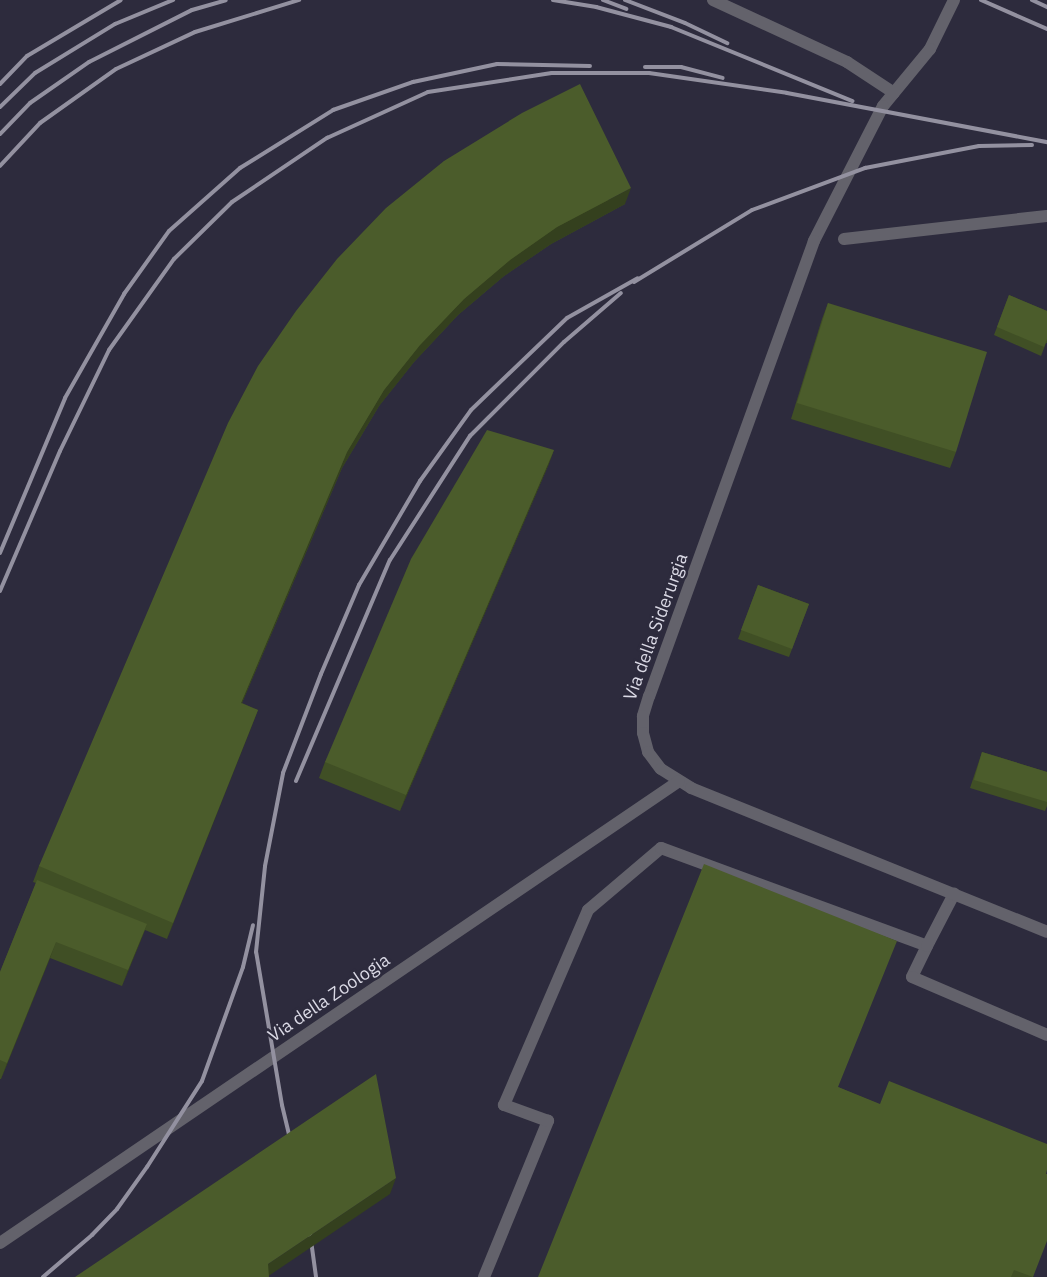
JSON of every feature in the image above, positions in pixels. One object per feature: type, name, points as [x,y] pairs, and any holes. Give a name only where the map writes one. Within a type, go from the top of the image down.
[{"type":"street","points":[[713,0],[847,62],[894,93],[923,60],[937,38],[954,0]]},
{"type":"street","name":"Via della Siderurgia","points":[[894,93],[883,106],[814,241],[644,716],[643,733],[648,752],[661,769],[679,781],[1047,932]]},
{"type":"street","points":[[844,239],[1047,216]]},
{"type":"street","name":"Via della Zoologia","points":[[0,1243],[679,781]]},
{"type":"street","points":[[484,1277],[548,1121],[504,1105],[588,910],[661,848],[927,946]]},
{"type":"street","points":[[954,894],[912,978],[1047,1035]]},
{"type":"building","points":[[580,84],[631,188],[557,227],[510,260],[464,299],[420,345],[384,390],[347,452],[241,703],[258,710],[173,923],[39,866],[228,423],[258,366],[296,311],[337,259],[386,208],[444,161],[522,113]]},
{"type":"building","points":[[1009,295],[1047,311],[1047,339],[1044,347],[997,327]]},
{"type":"building","points":[[828,303],[987,352],[956,452],[797,403]]},
{"type":"building","points":[[487,430],[554,450],[406,795],[325,762],[411,559]]},
{"type":"building","points":[[758,585],[809,604],[792,649],[741,630]]},
{"type":"building","points":[[982,752],[1047,772],[1047,802],[974,780]]},
{"type":"building","points":[[704,864],[897,941],[838,1087],[880,1104],[889,1081],[1047,1144],[1047,1241],[1033,1277],[1014,1270],[1011,1277],[538,1277]]},
{"type":"building","points":[[37,880],[147,924],[128,970],[56,942],[7,1063],[0,1060],[0,972]]},
{"type":"building","points":[[376,1074],[396,1178],[268,1264],[269,1277],[75,1277]]},
{"type":"railway","points":[[0,84],[27,56],[121,0]]},
{"type":"railway","points":[[0,107],[35,73],[115,24],[173,0]]},
{"type":"railway","points":[[0,134],[30,103],[89,62],[192,10],[226,0]]},
{"type":"railway","points":[[0,166],[40,123],[116,69],[195,32],[299,0]]},
{"type":"railway","points":[[553,0],[596,7],[671,27],[852,101]]},
{"type":"railway","points":[[603,0],[626,9]]},
{"type":"railway","points":[[625,0],[685,23],[727,43]]},
{"type":"railway","points":[[981,0],[1047,29]]},
{"type":"railway","points":[[1032,0],[1047,7]]},
{"type":"railway","points":[[0,553],[65,398],[124,294],[169,231],[240,168],[333,110],[413,82],[497,64],[590,66]]},
{"type":"railway","points":[[645,67],[681,67],[723,78]]},
{"type":"railway","points":[[0,591],[60,451],[109,350],[174,259],[232,202],[327,138],[428,92],[552,73],[649,73],[787,93],[1047,142]]},
{"type":"railway","points":[[634,282],[752,210],[865,168],[979,146],[1032,145]]},
{"type":"railway","points":[[292,1147],[282,1105],[256,952],[265,866],[283,773],[321,674],[359,585],[420,481],[471,410],[567,318],[638,278]]},
{"type":"railway","points":[[296,781],[390,560],[470,436],[564,342],[621,293]]},
{"type":"railway","points":[[43,1277],[92,1235],[117,1209],[147,1167],[202,1081],[243,967],[253,925]]},
{"type":"railway","points":[[310,1233],[316,1277]]}]
